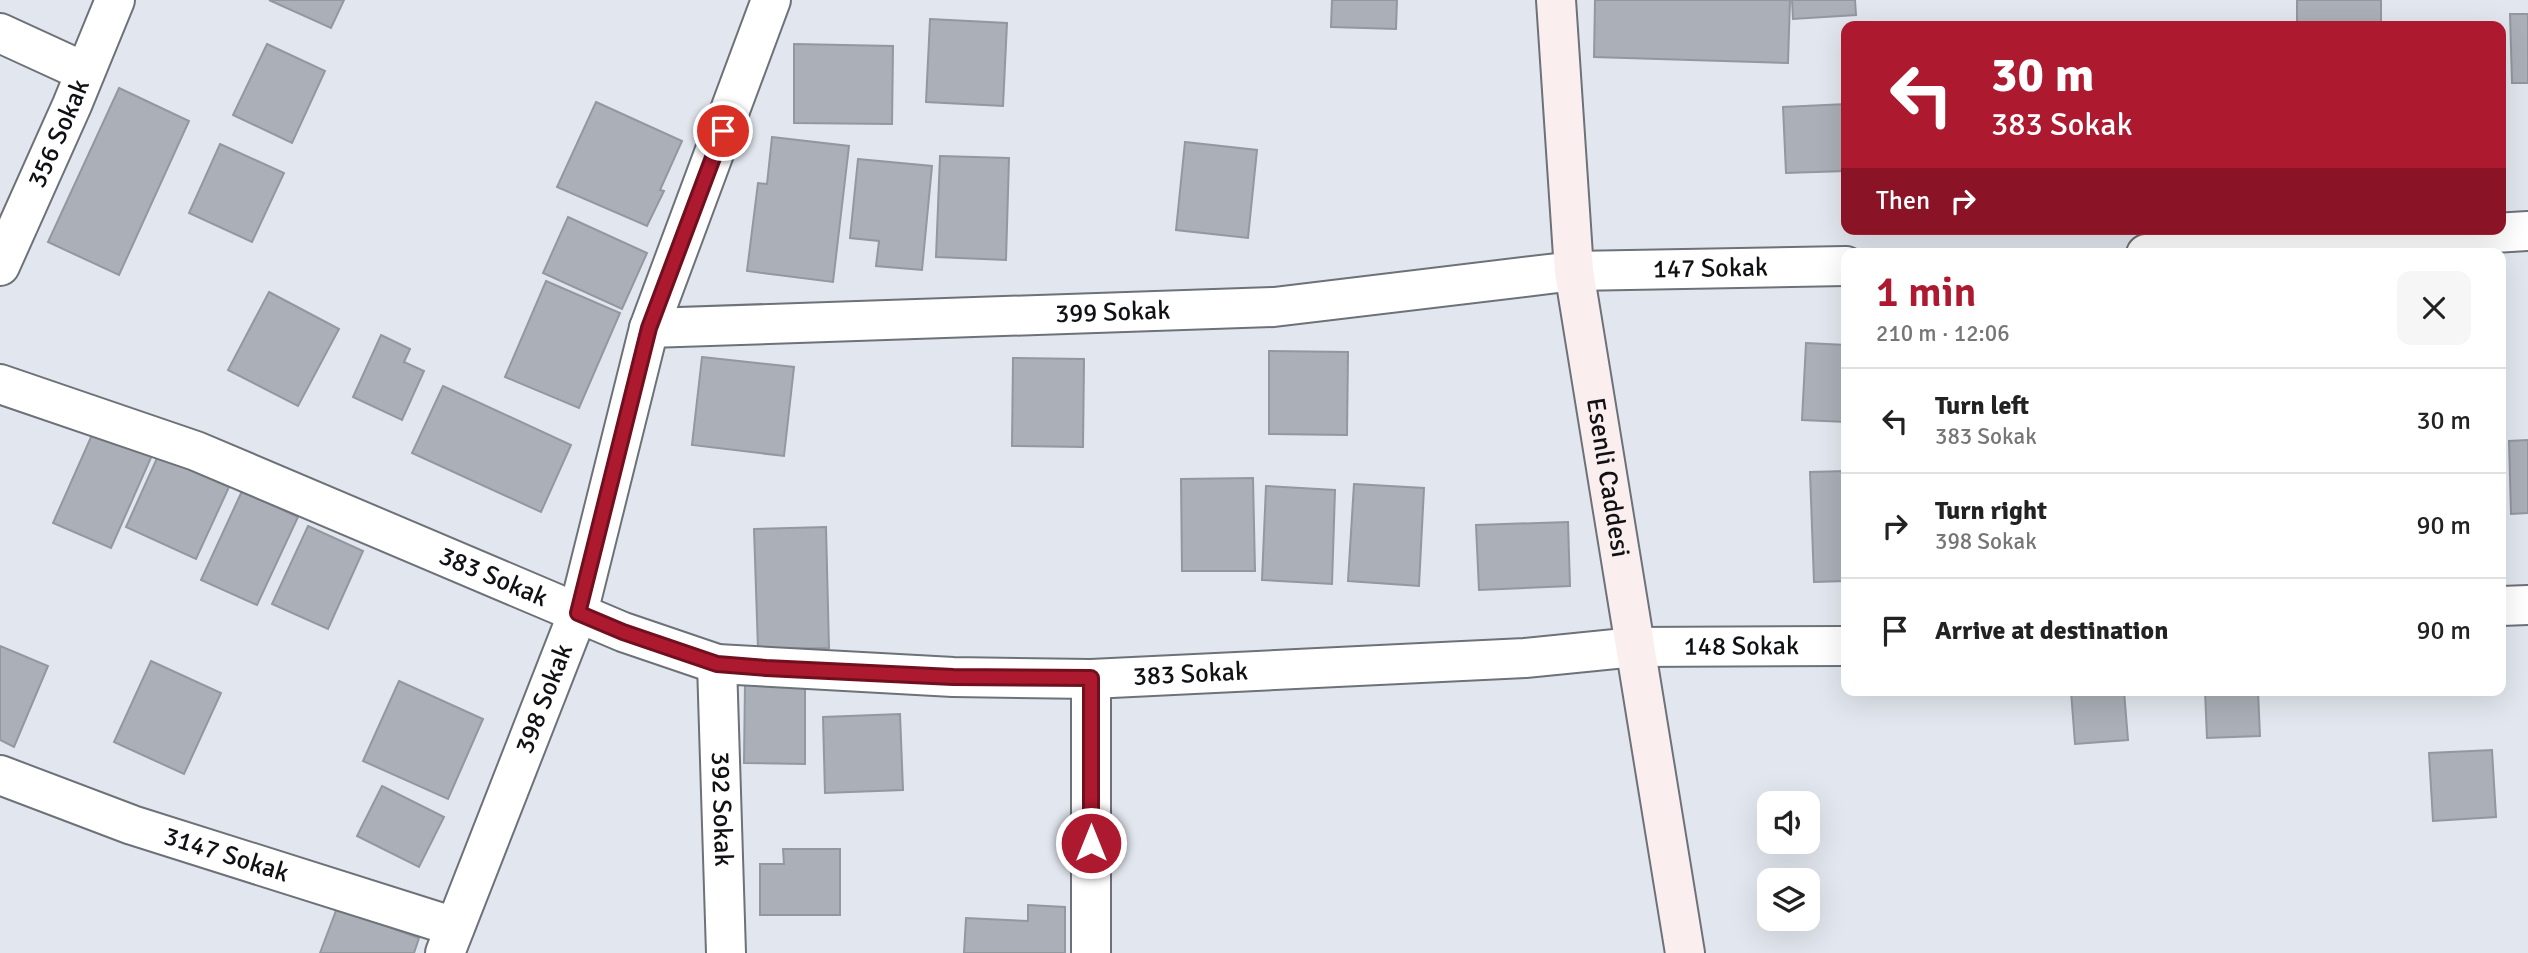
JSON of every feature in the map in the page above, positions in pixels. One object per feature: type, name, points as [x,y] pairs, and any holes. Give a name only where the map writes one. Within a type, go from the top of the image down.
[{"type":"street","name":"356 Sokak","points":[[0,266],[115,0]]},
{"type":"street","name":"398 Sokak","points":[[450,940],[578,613],[649,328],[771,0]]},
{"type":"street","name":"Esenli Caddesi","points":[[1556,0],[1574,271],[1685,953]]},
{"type":"street","points":[[0,33],[85,72]]},
{"type":"street","points":[[2506,232],[2528,231]]},
{"type":"street","points":[[2246,248],[2462,235]]},
{"type":"street","name":"147 Sokak","points":[[1574,271],[1841,266]]},
{"type":"street","name":"399 Sokak","points":[[649,328],[1275,307],[1574,271]]},
{"type":"street","name":"383 Sokak","points":[[0,384],[196,451],[623,632],[717,664],[953,677],[1091,678],[1525,658],[1635,647]]},
{"type":"street","points":[[2506,606],[2528,605]]},
{"type":"street","name":"148 Sokak","points":[[1635,647],[1841,646]]},
{"type":"street","name":"392 Sokak","points":[[717,664],[726,953]]},
{"type":"street","points":[[1091,678],[1091,953]]},
{"type":"street","name":"3147 Sokak","points":[[0,775],[450,940]]},
{"type":"building","points":[[269,0],[344,0],[331,28]]},
{"type":"building","points":[[1332,0],[1397,0],[1396,29],[1331,27]]},
{"type":"building","points":[[1595,0],[1790,0],[1788,63],[1594,57]]},
{"type":"building","points":[[1792,0],[1855,0],[1856,15],[1793,19]]},
{"type":"building","points":[[2297,0],[2381,0],[2381,21],[2297,21]]},
{"type":"building","points":[[2510,14],[2528,14],[2528,83],[2512,83]]},
{"type":"building","points":[[930,19],[1007,23],[1003,106],[926,102]]},
{"type":"building","points":[[267,44],[325,71],[292,143],[233,115]]},
{"type":"building","points":[[794,44],[893,46],[892,124],[794,123]]},
{"type":"building","points":[[119,88],[189,121],[119,275],[48,242]]},
{"type":"building","points":[[596,102],[682,141],[660,190],[664,191],[647,226],[557,187]]},
{"type":"building","points":[[1841,104],[1841,171],[1786,173],[1783,107]]},
{"type":"building","points":[[772,137],[849,146],[833,282],[747,271],[758,183],[767,184]]},
{"type":"building","points":[[1185,142],[1257,150],[1248,238],[1176,230]]},
{"type":"building","points":[[220,144],[284,173],[252,242],[189,213]]},
{"type":"building","points":[[940,156],[1009,158],[1006,260],[936,257]]},
{"type":"building","points":[[858,159],[932,166],[922,270],[876,266],[879,241],[850,238]]},
{"type":"building","points":[[568,217],[647,253],[622,309],[543,273]]},
{"type":"building","points":[[546,281],[620,313],[579,408],[505,377]]},
{"type":"building","points":[[269,292],[339,329],[298,406],[228,370]]},
{"type":"building","points":[[381,335],[410,349],[404,362],[424,371],[402,420],[353,397]]},
{"type":"building","points":[[1806,343],[1841,345],[1841,422],[1802,420]]},
{"type":"building","points":[[1269,351],[1348,352],[1347,435],[1269,434]]},
{"type":"building","points":[[702,357],[794,367],[784,456],[692,445]]},
{"type":"building","points":[[1013,358],[1084,359],[1083,447],[1012,446]]},
{"type":"building","points":[[443,386],[571,445],[541,512],[412,453]]},
{"type":"building","points":[[95,428],[153,453],[111,548],[53,523]]},
{"type":"building","points":[[2528,440],[2528,513],[2511,514],[2509,441]]},
{"type":"building","points":[[158,456],[229,487],[196,559],[126,527]]},
{"type":"building","points":[[1841,471],[1841,581],[1814,582],[1810,472]]},
{"type":"building","points":[[1253,478],[1255,571],[1182,571],[1181,479]]},
{"type":"building","points":[[1354,484],[1424,488],[1419,586],[1348,581]]},
{"type":"building","points":[[1266,486],[1335,490],[1332,584],[1262,580]]},
{"type":"building","points":[[242,491],[298,517],[257,605],[201,580]]},
{"type":"building","points":[[1568,522],[1570,586],[1479,590],[1476,525]]},
{"type":"building","points":[[308,526],[363,551],[328,629],[272,604]]},
{"type":"building","points":[[826,527],[829,648],[758,649],[754,529]]},
{"type":"building","points":[[0,646],[48,666],[14,747],[0,740]]},
{"type":"building","points":[[151,661],[221,693],[184,774],[114,742]]},
{"type":"building","points":[[399,681],[483,719],[448,799],[363,761]]},
{"type":"building","points":[[745,683],[805,684],[805,764],[744,763]]},
{"type":"building","points":[[2071,696],[2124,696],[2128,740],[2075,744]]},
{"type":"building","points":[[2205,696],[2258,696],[2260,736],[2207,738]]},
{"type":"building","points":[[900,714],[903,790],[825,793],[823,717]]},
{"type":"building","points":[[2492,750],[2496,817],[2433,821],[2429,753]]},
{"type":"building","points":[[382,786],[444,817],[419,867],[357,836]]},
{"type":"building","points":[[783,849],[840,849],[840,915],[760,915],[760,864],[784,864]]},
{"type":"building","points":[[1028,905],[1065,907],[1065,953],[964,953],[966,918],[1028,921]]},
{"type":"building","points":[[337,908],[419,938],[414,953],[320,953]]},
{"type":"route","points":[[723,131],[649,328],[578,613],[623,632],[717,664],[953,677],[1091,678],[1091,843]]}]
